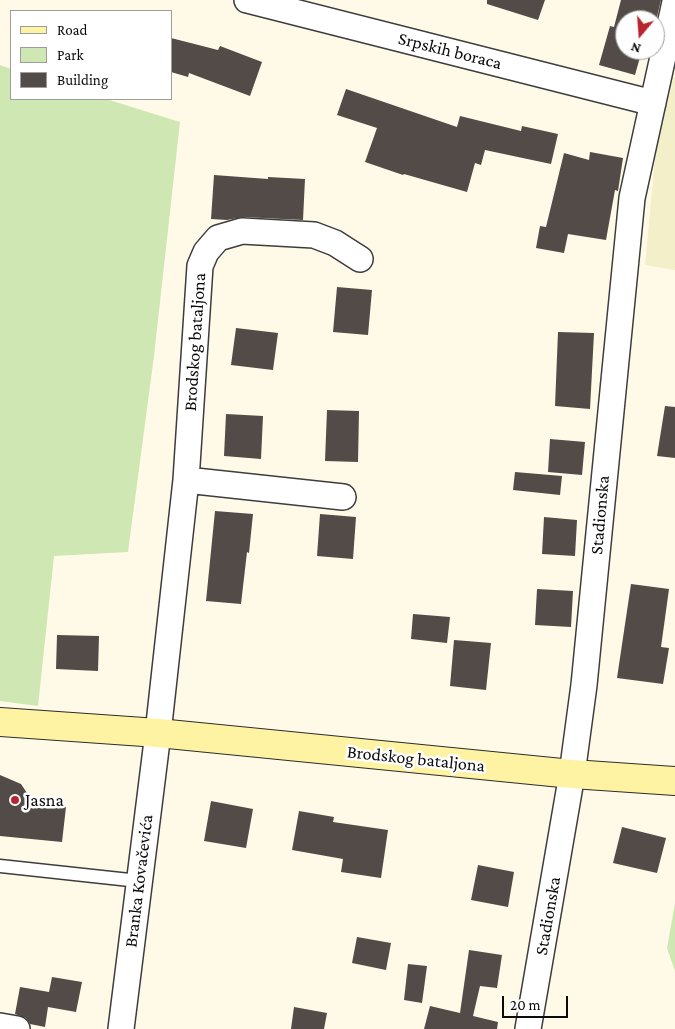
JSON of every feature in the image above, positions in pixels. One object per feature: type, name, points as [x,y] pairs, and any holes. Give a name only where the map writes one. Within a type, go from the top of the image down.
[{"type":"street","name":"Srpskih boraca","points":[[246,0],[653,102]]},
{"type":"street","name":"Stadionska","points":[[528,1029],[572,774],[584,685],[632,198],[675,2]]},
{"type":"street","name":"Brodskog bataljona","points":[[158,733],[186,480],[200,266],[206,252],[218,238],[242,231],[314,234],[335,243],[360,259]]},
{"type":"street","points":[[186,480],[343,497]]},
{"type":"street","name":"Brodskog bataljona","points":[[0,722],[158,733],[572,774],[675,781]]},
{"type":"street","name":"Branka Kovačevića","points":[[122,1029],[158,733]]},
{"type":"street","points":[[0,1026],[17,1029]]},
{"type":"lane","points":[[0,866],[139,881]]},
{"type":"shaded area","points":[[673,77],[675,78],[675,270],[645,265],[656,148]]},
{"type":"green space","points":[[0,65],[10,69],[10,100],[109,100],[180,122],[154,356],[128,552],[54,556],[38,706],[0,701]]},
{"type":"green space","points":[[675,903],[675,971],[667,948]]},
{"type":"building","points":[[487,0],[545,0],[538,20],[487,4]]},
{"type":"building","points":[[621,0],[661,0],[659,10],[618,10]]},
{"type":"building","points":[[615,23],[615,60],[639,60],[635,75],[599,65],[610,26],[614,27]]},
{"type":"building","points":[[172,38],[218,50],[220,46],[262,62],[250,96],[189,73],[188,77],[172,72]]},
{"type":"building","points":[[346,89],[457,127],[460,116],[521,131],[522,126],[558,134],[551,164],[485,150],[481,165],[475,163],[467,192],[403,175],[365,162],[377,128],[337,115]]},
{"type":"building","points":[[590,152],[623,158],[618,191],[615,190],[606,240],[568,234],[564,253],[536,248],[540,226],[546,227],[564,153],[589,160]]},
{"type":"building","points":[[214,175],[268,179],[268,177],[305,179],[303,220],[243,217],[227,220],[211,219]]},
{"type":"building","points":[[337,287],[372,290],[368,335],[333,332]]},
{"type":"building","points":[[236,328],[278,333],[273,370],[231,365]]},
{"type":"building","points":[[558,332],[594,333],[590,409],[555,406]]},
{"type":"building","points":[[665,406],[675,407],[675,458],[657,456]]},
{"type":"building","points":[[327,410],[359,411],[358,462],[325,461]]},
{"type":"building","points":[[226,414],[263,416],[261,459],[224,456]]},
{"type":"building","points":[[550,439],[585,442],[582,475],[548,472]]},
{"type":"building","points":[[515,472],[562,476],[560,495],[513,490]]},
{"type":"building","points":[[215,511],[253,514],[241,604],[206,601]]},
{"type":"building","points":[[320,514],[356,517],[353,559],[317,556]]},
{"type":"building","points":[[544,517],[577,520],[575,556],[542,554]]},
{"type":"building","points":[[631,584],[669,589],[661,647],[669,648],[663,684],[617,678]]},
{"type":"building","points":[[537,589],[573,591],[571,627],[535,625]]},
{"type":"building","points":[[413,614],[450,617],[447,643],[411,639]]},
{"type":"building","points":[[57,635],[99,636],[98,671],[56,669]]},
{"type":"building","points":[[454,640],[491,643],[486,690],[450,686]]},
{"type":"building","name":"Jasna","points":[[0,775],[21,784],[33,805],[66,807],[62,842],[0,836]]},
{"type":"building","points":[[211,801],[253,809],[246,848],[204,841]]},
{"type":"building","points":[[299,811],[334,817],[333,822],[388,830],[381,878],[341,872],[343,859],[292,850]]},
{"type":"building","points":[[622,827],[666,838],[657,873],[613,863]]},
{"type":"building","points":[[478,865],[514,872],[508,907],[471,900]]},
{"type":"building","points":[[357,937],[391,943],[386,970],[352,963]]},
{"type":"building","points":[[469,950],[502,955],[497,988],[480,986],[473,1016],[498,1022],[497,1029],[424,1029],[430,1006],[460,1013]]},
{"type":"building","points":[[408,964],[427,966],[422,1003],[404,1000]]},
{"type":"building","points":[[52,977],[82,982],[76,1012],[48,1007],[45,1027],[30,1024],[26,1018],[15,1014],[20,987],[49,992]]},
{"type":"building","points":[[294,1007],[327,1013],[324,1029],[291,1029]]},
{"type":"place","name":"Jasna","points":[[15,800]]}]
